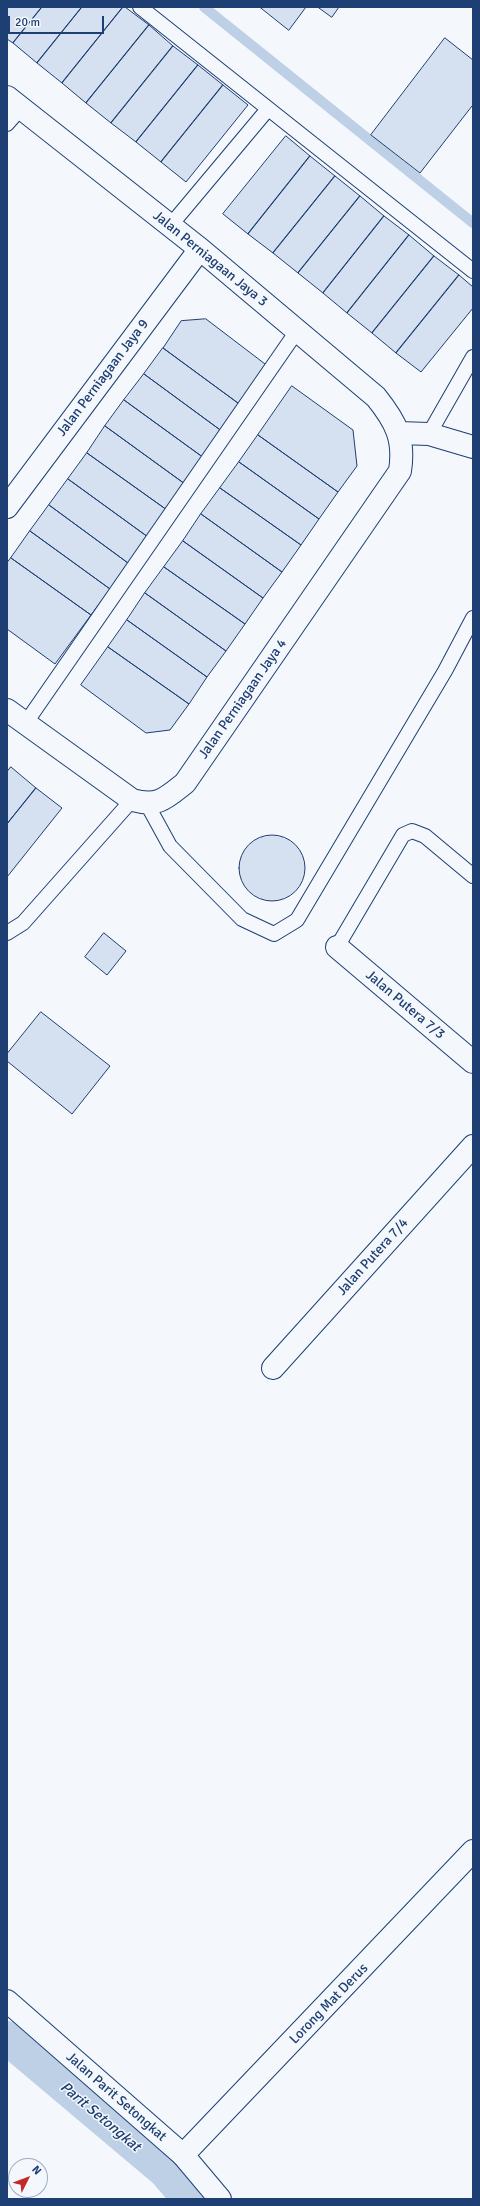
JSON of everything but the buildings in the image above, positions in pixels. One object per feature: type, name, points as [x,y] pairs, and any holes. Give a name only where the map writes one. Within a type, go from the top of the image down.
[{"type":"street","name":"Jalan Perniagaan Jaya 3","points":[[12,109],[200,249],[376,397],[389,414],[399,433]]},
{"type":"street","name":"Jalan Perniagaan Jaya 9","points":[[7,507],[200,249]]},
{"type":"street","points":[[399,433],[429,434],[473,447]]},
{"type":"street","name":"Jalan Perniagaan Jaya 4","points":[[139,802],[167,798],[185,783],[400,472],[402,457],[399,433]]},
{"type":"street","points":[[7,710],[139,802]]},
{"type":"street","name":"Jalan Putera 7/3","points":[[337,947],[473,1062]]},
{"type":"street","name":"Jalan Putera 7/4","points":[[273,1368],[473,1146]]},
{"type":"street","name":"Lorong Mat Derus","points":[[183,2156],[473,1851]]},
{"type":"street","name":"Jalan Parit Setongkat","points":[[7,2001],[183,2156],[220,2199]]},
{"type":"lane","points":[[140,7],[473,271]]},
{"type":"lane","points":[[170,226],[268,109]]},
{"type":"lane","points":[[25,724],[297,331]]},
{"type":"lane","points":[[429,434],[473,357]]},
{"type":"lane","points":[[7,933],[23,923],[139,802],[170,846],[242,919],[274,934],[297,920],[446,671],[473,618]]},
{"type":"lane","points":[[337,947],[403,835],[412,831],[425,836],[473,876]]},
{"type":"waterway","points":[[204,7],[473,223]]},
{"type":"waterway","name":"Parit Setongkat","points":[[7,2038],[165,2171],[189,2199]]}]
